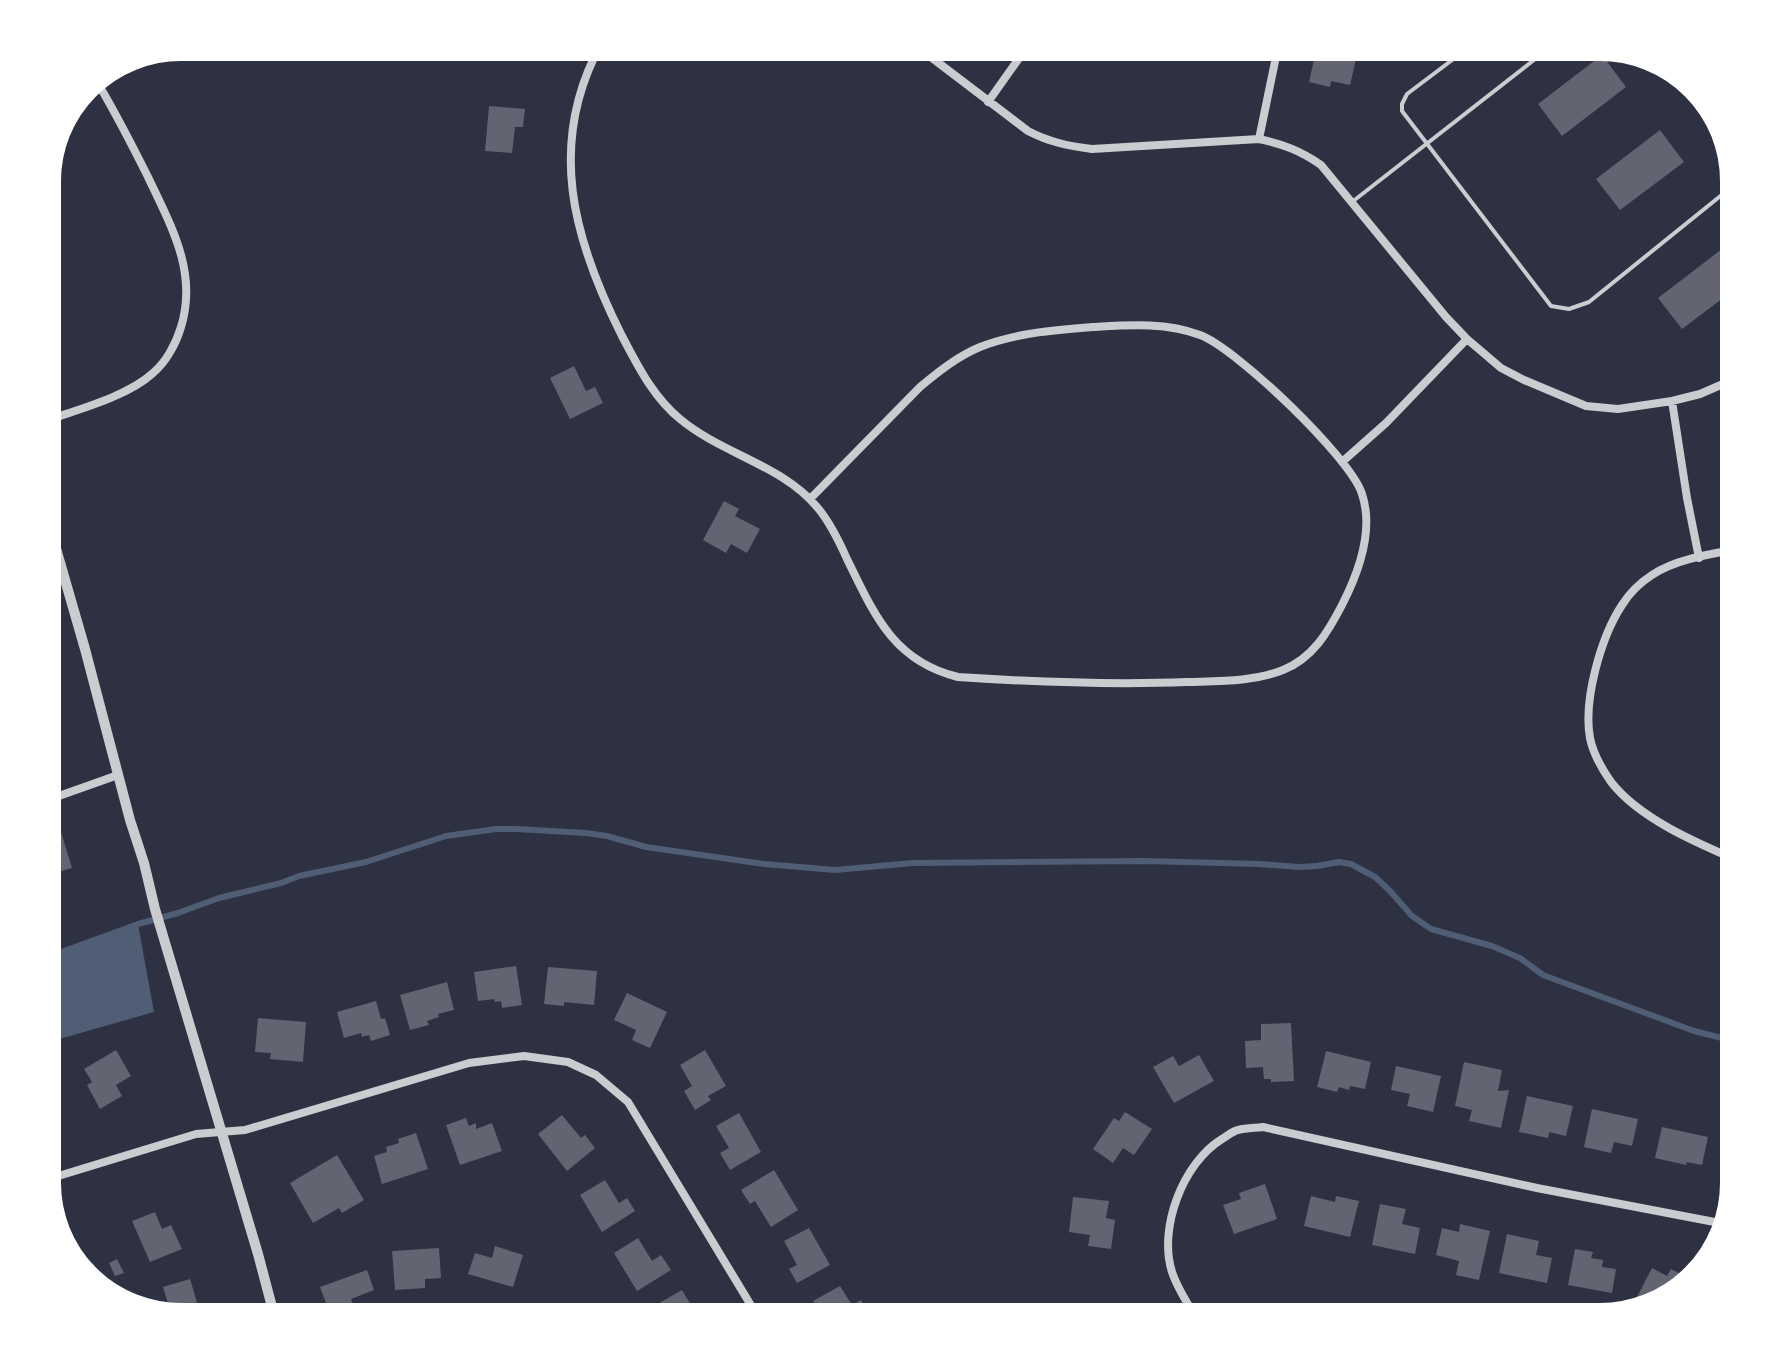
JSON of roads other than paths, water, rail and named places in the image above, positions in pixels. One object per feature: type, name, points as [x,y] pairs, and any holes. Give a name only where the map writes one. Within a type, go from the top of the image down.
[{"type":"street","points":[[595,56],[578,100],[573,126],[574,204],[586,255],[596,280],[646,380],[661,401],[701,435],[784,479],[810,499],[830,524],[885,629],[916,661],[937,672],[958,677],[1100,684],[1236,680],[1281,671],[1300,662],[1328,631],[1356,573],[1366,530],[1362,492],[1354,477],[1239,358],[1202,335],[1181,329],[1138,325],[1045,330],[978,348],[938,372],[920,387],[810,499]]},
{"type":"street","points":[[929,56],[1028,131],[1066,146],[1092,149],[1259,139],[1285,144],[1305,153],[1321,165],[1467,339],[1501,368],[1536,386],[1586,406],[1618,409],[1672,401],[1725,383]]},
{"type":"street","points":[[988,102],[1021,56]]},
{"type":"street","points":[[1259,139],[1276,56]]},
{"type":"street","points":[[56,417],[120,394],[154,373],[168,356],[185,314],[185,268],[178,244],[133,148],[99,87]]},
{"type":"street","points":[[1342,462],[1386,423],[1467,339]]},
{"type":"street","points":[[1672,401],[1699,558]]},
{"type":"street","points":[[56,548],[155,909],[272,1308]]},
{"type":"street","points":[[1725,552],[1672,565],[1653,574],[1623,603],[1612,622],[1590,690],[1588,715],[1590,740],[1599,764],[1614,785],[1633,803],[1678,832],[1725,855]]},
{"type":"street","points":[[56,797],[118,775]]},
{"type":"street","points":[[56,1177],[196,1134],[245,1130],[469,1063],[524,1056],[568,1062],[596,1075],[628,1102],[753,1308]]},
{"type":"street","points":[[1191,1308],[1172,1270],[1168,1243],[1173,1207],[1187,1176],[1211,1146],[1237,1130],[1263,1127],[1537,1188],[1718,1223]]},
{"type":"lane","points":[[1457,56],[1407,94],[1402,106],[1404,114],[1551,306],[1569,309],[1589,302],[1725,192]]},
{"type":"lane","points":[[1352,202],[1539,56]]},
{"type":"water","points":[[138,924],[154,1012],[56,1040],[56,954]]},
{"type":"waterway","points":[[56,954],[219,898],[366,862],[446,836],[496,829],[586,833],[646,847],[764,864],[835,870],[913,863],[1145,861],[1299,867],[1339,862],[1351,864],[1375,877],[1412,916],[1431,929],[1492,946],[1520,958],[1543,975],[1725,1040]]}]
